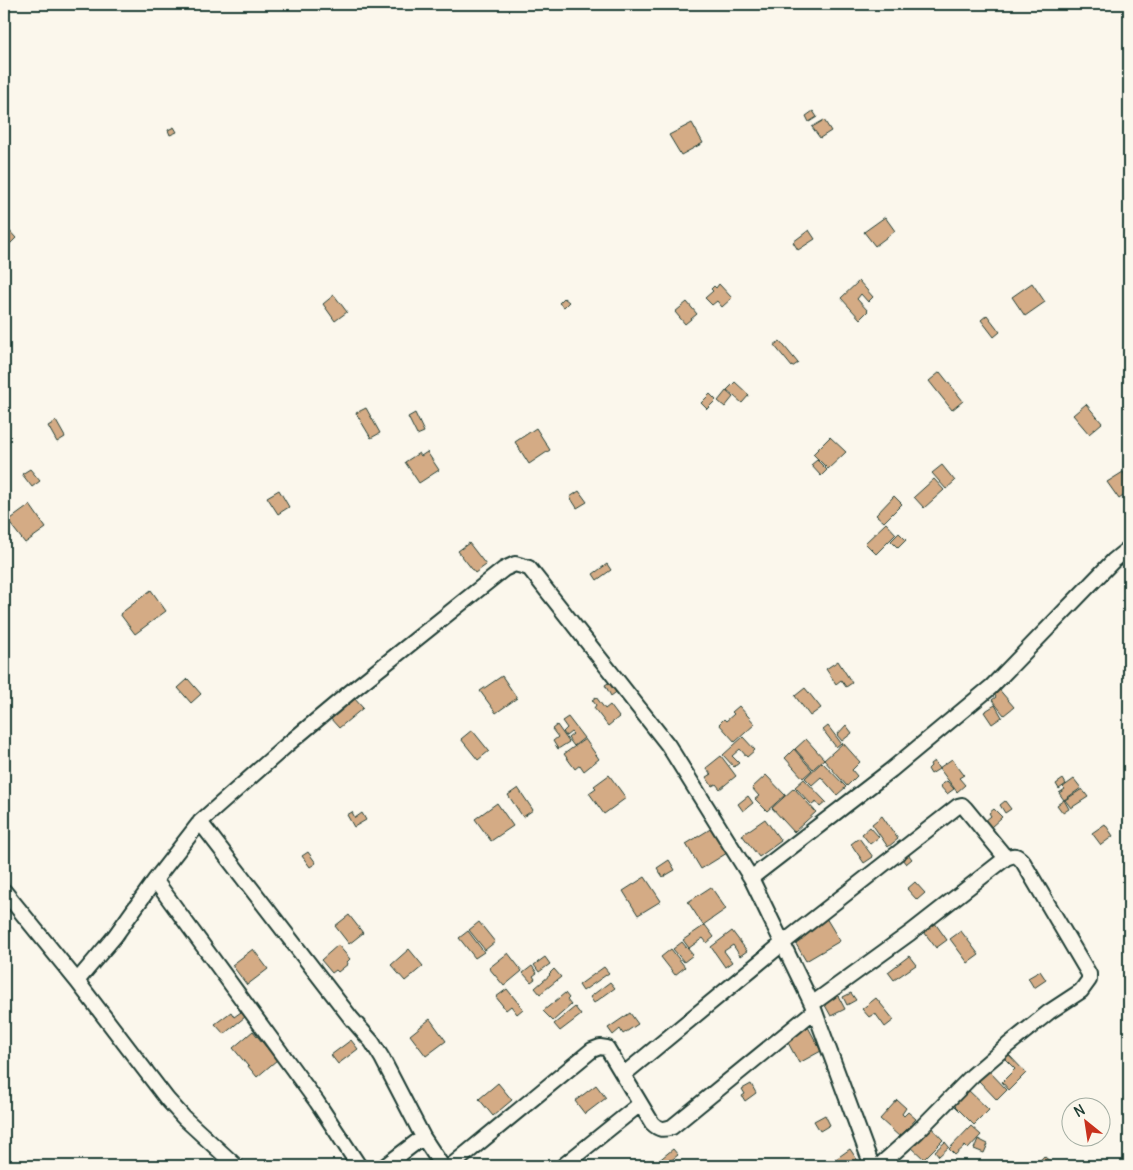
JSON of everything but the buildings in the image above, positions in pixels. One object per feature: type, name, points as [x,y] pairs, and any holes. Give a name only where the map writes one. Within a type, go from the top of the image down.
[{"type":"street","points":[[751,878],[891,770],[990,687],[1113,561],[1129,548]]},
{"type":"street","points":[[77,981],[115,936],[200,822],[349,693],[504,569],[515,564],[529,568],[668,745],[751,878],[813,1007],[872,1166]]},
{"type":"street","points":[[623,1075],[783,943],[958,806],[962,805],[965,808],[1006,858]]},
{"type":"street","points":[[200,822],[351,1018],[372,1042],[423,1137],[442,1166]]},
{"type":"street","points":[[452,1166],[592,1050],[600,1047],[607,1048],[652,1123],[658,1129],[672,1127],[813,1007],[1006,858],[1013,855],[1018,856],[1089,974],[1089,980],[1081,991],[1049,1012],[980,1069],[917,1132],[878,1166]]},
{"type":"street","points":[[155,880],[317,1102],[358,1166]]},
{"type":"street","points":[[4,891],[77,981],[167,1099],[184,1118],[236,1166]]},
{"type":"street","points":[[563,1166],[640,1104]]},
{"type":"street","points":[[385,1166],[423,1137]]}]
